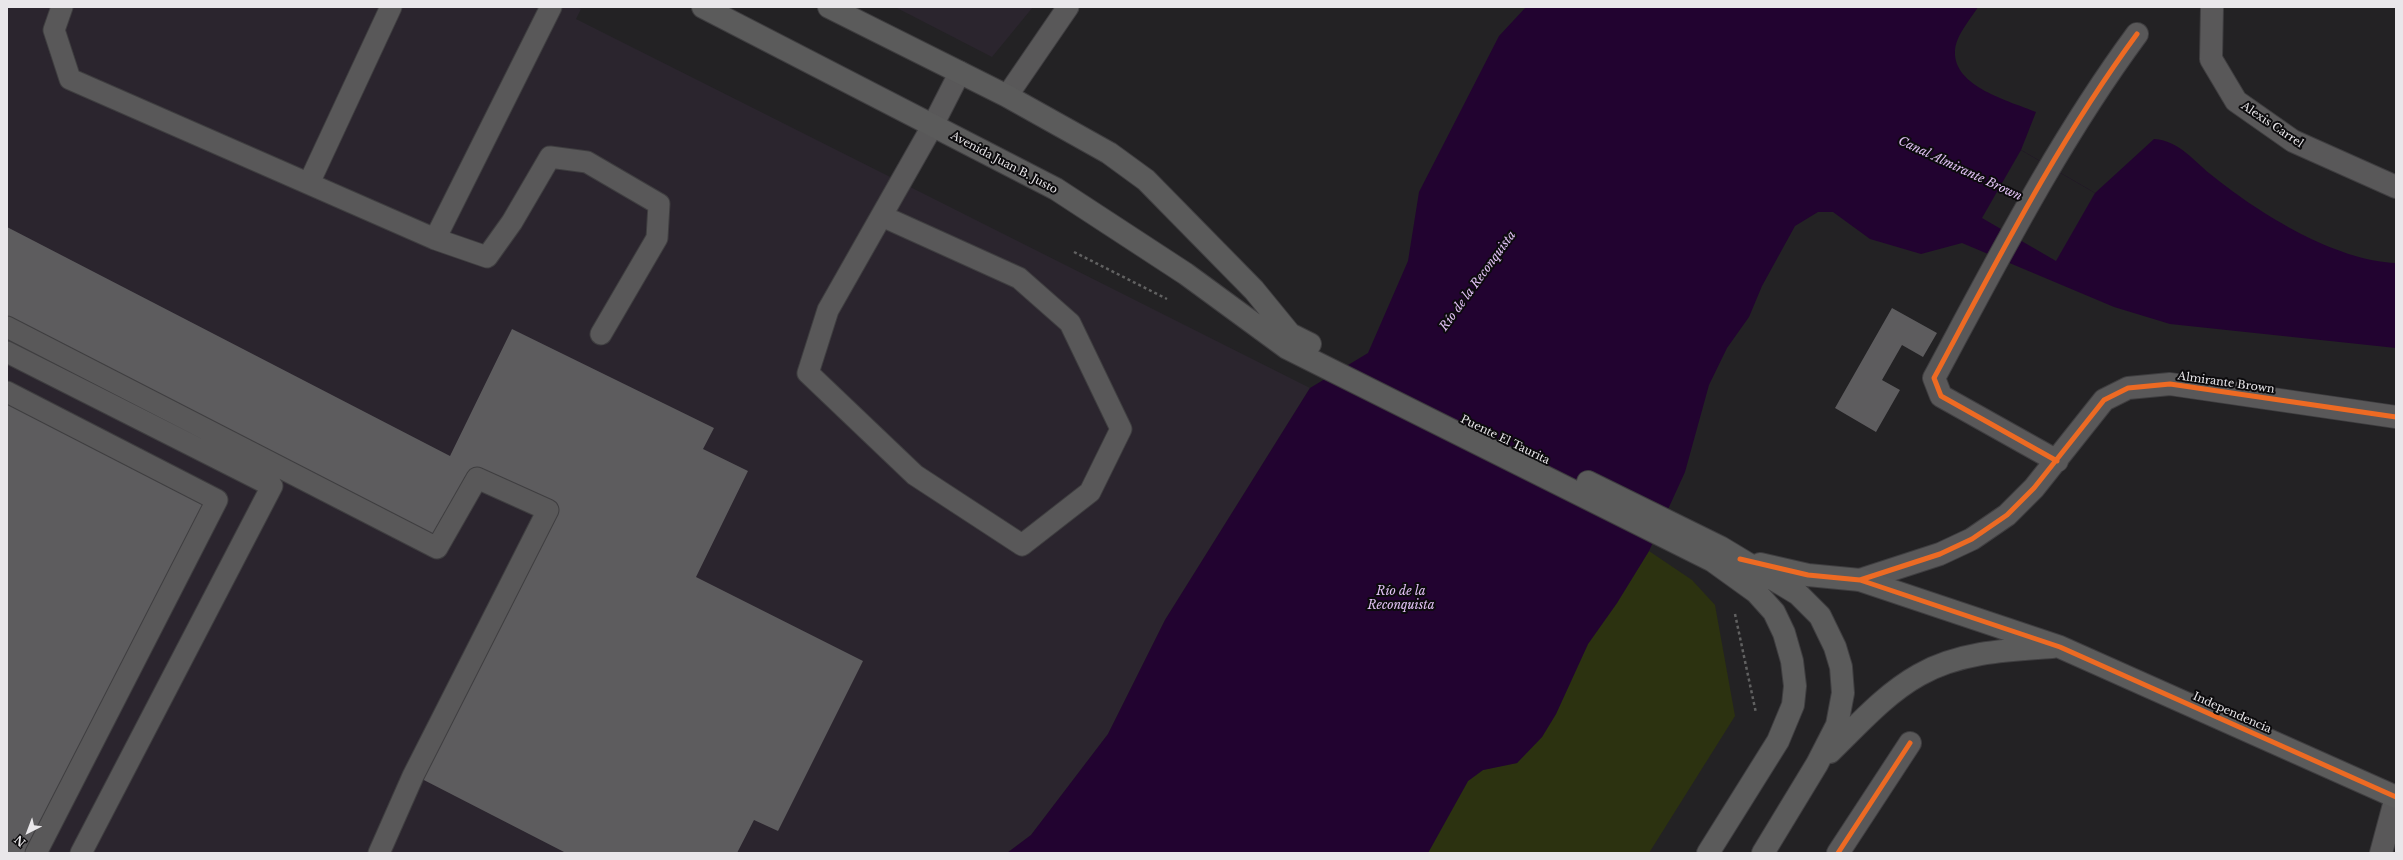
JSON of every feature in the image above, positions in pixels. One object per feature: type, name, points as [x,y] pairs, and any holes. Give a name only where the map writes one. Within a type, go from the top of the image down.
[{"type":"main road","name":"Avenida Juan B. Justo","points":[[704,7],[1056,190],[1289,341]]},
{"type":"main road","points":[[829,7],[1007,96],[1109,154],[1146,180],[1254,290],[1289,341]]},
{"type":"main road","name":"Puente El Taurita","points":[[1289,341],[1716,554]]},
{"type":"main road","points":[[1716,554],[1740,559],[1798,594],[1820,616],[1835,647],[1841,667],[1843,693],[1837,725],[1817,764],[1762,853]]},
{"type":"main road","points":[[1708,853],[1778,741],[1793,705],[1794,686],[1792,661],[1784,633],[1774,612],[1756,592],[1716,554]]},
{"type":"main road","name":"Independencia","points":[[1740,559],[1808,575],[1860,580],[2060,647],[2396,797]]},
{"type":"main road","points":[[1817,764],[1888,697],[1920,674],[1960,658],[2007,650],[2060,647]]},
{"type":"street","name":"Alexis Carrel","points":[[2212,7],[2211,59],[2236,101],[2293,141],[2396,187]]},
{"type":"street","points":[[2057,461],[1941,396],[1934,378],[1999,258],[2099,86],[2137,34]]},
{"type":"street","name":"Almirante Brown","points":[[1860,580],[1940,554],[1972,539],[2007,514],[2034,488],[2057,461],[2091,414],[2104,400],[2114,394],[2138,385],[2170,384],[2396,417]]},
{"type":"street","points":[[1838,853],[1910,743]]},
{"type":"street","points":[[2381,853],[2396,797]]},
{"type":"lane","points":[[62,7],[54,30],[70,79],[435,239],[487,257],[512,222],[550,157],[587,162],[659,204],[657,238],[601,334]]},
{"type":"lane","points":[[309,183],[391,7]]},
{"type":"lane","points":[[435,239],[551,7]]},
{"type":"lane","points":[[1007,96],[1068,7]]},
{"type":"lane","points":[[882,216],[1019,278],[1070,323],[1121,429],[1090,492],[1022,545],[915,475],[808,373],[828,310],[933,125],[960,72]]},
{"type":"lane","points":[[7,327],[437,548],[476,478],[548,510],[413,776],[379,853]]},
{"type":"lane","points":[[7,352],[272,486],[81,853]]},
{"type":"lane","points":[[7,392],[217,500],[36,853]]},
{"type":"path","points":[[1734,612],[1757,717]]},
{"type":"shaded area","points":[[7,7],[576,7],[581,9],[576,19],[1310,388],[1165,620],[1108,734],[1031,835],[1007,853],[7,853]]},
{"type":"shaded area","points":[[895,7],[1033,7],[992,57]]},
{"type":"green space","points":[[1649,551],[1692,580],[1715,605],[1735,716],[1649,853],[1428,853],[1468,781],[1483,770],[1517,763],[1542,737],[1556,714],[1588,644],[1617,603]]},
{"type":"water","name":"Río de la Reconquista","points":[[1526,7],[1978,7],[1958,39],[1955,51],[1957,64],[1963,74],[1985,91],[2036,112],[2021,150],[2095,193],[2154,139],[2164,141],[2180,148],[2207,171],[2253,206],[2300,233],[2324,245],[2349,254],[2373,260],[2396,263],[2396,348],[2170,324],[2114,307],[1962,243],[1921,254],[1870,239],[1833,212],[1818,212],[1795,226],[1762,286],[1749,317],[1727,348],[1709,385],[1685,472],[1649,551],[1617,603],[1588,644],[1556,714],[1542,737],[1517,763],[1483,770],[1468,781],[1428,853],[1007,853],[1031,835],[1108,734],[1165,620],[1310,388],[1368,353],[1408,261],[1419,192],[1499,36]]},
{"type":"pier","points":[[2021,150],[2095,193],[2056,261],[1982,218]]},
{"type":"building","points":[[7,227],[450,456],[512,329],[714,428],[703,449],[748,471],[696,577],[863,661],[778,831],[754,820],[737,853],[566,853],[418,777],[555,507],[474,468],[436,541],[7,319]]},
{"type":"building","points":[[1892,308],[1937,333],[1923,357],[1902,345],[1882,380],[1900,390],[1876,432],[1835,408]]},
{"type":"building","points":[[7,395],[212,500],[32,853],[7,853]]},
{"type":"cycle path","points":[[2057,461],[1941,396],[1934,378],[2005,246],[2055,159],[2081,116],[2137,34]]},
{"type":"cycle path","points":[[1860,580],[1940,554],[1972,539],[2007,515],[2034,488],[2104,400],[2128,388],[2170,384],[2396,417]]},
{"type":"cycle path","points":[[1740,559],[1808,575],[1860,580],[2060,647],[2396,797]]},
{"type":"cycle path","points":[[1838,853],[1910,743]]},
{"type":"water label","name":"Canal Almirante Brown","points":[[1960,169]]}]
